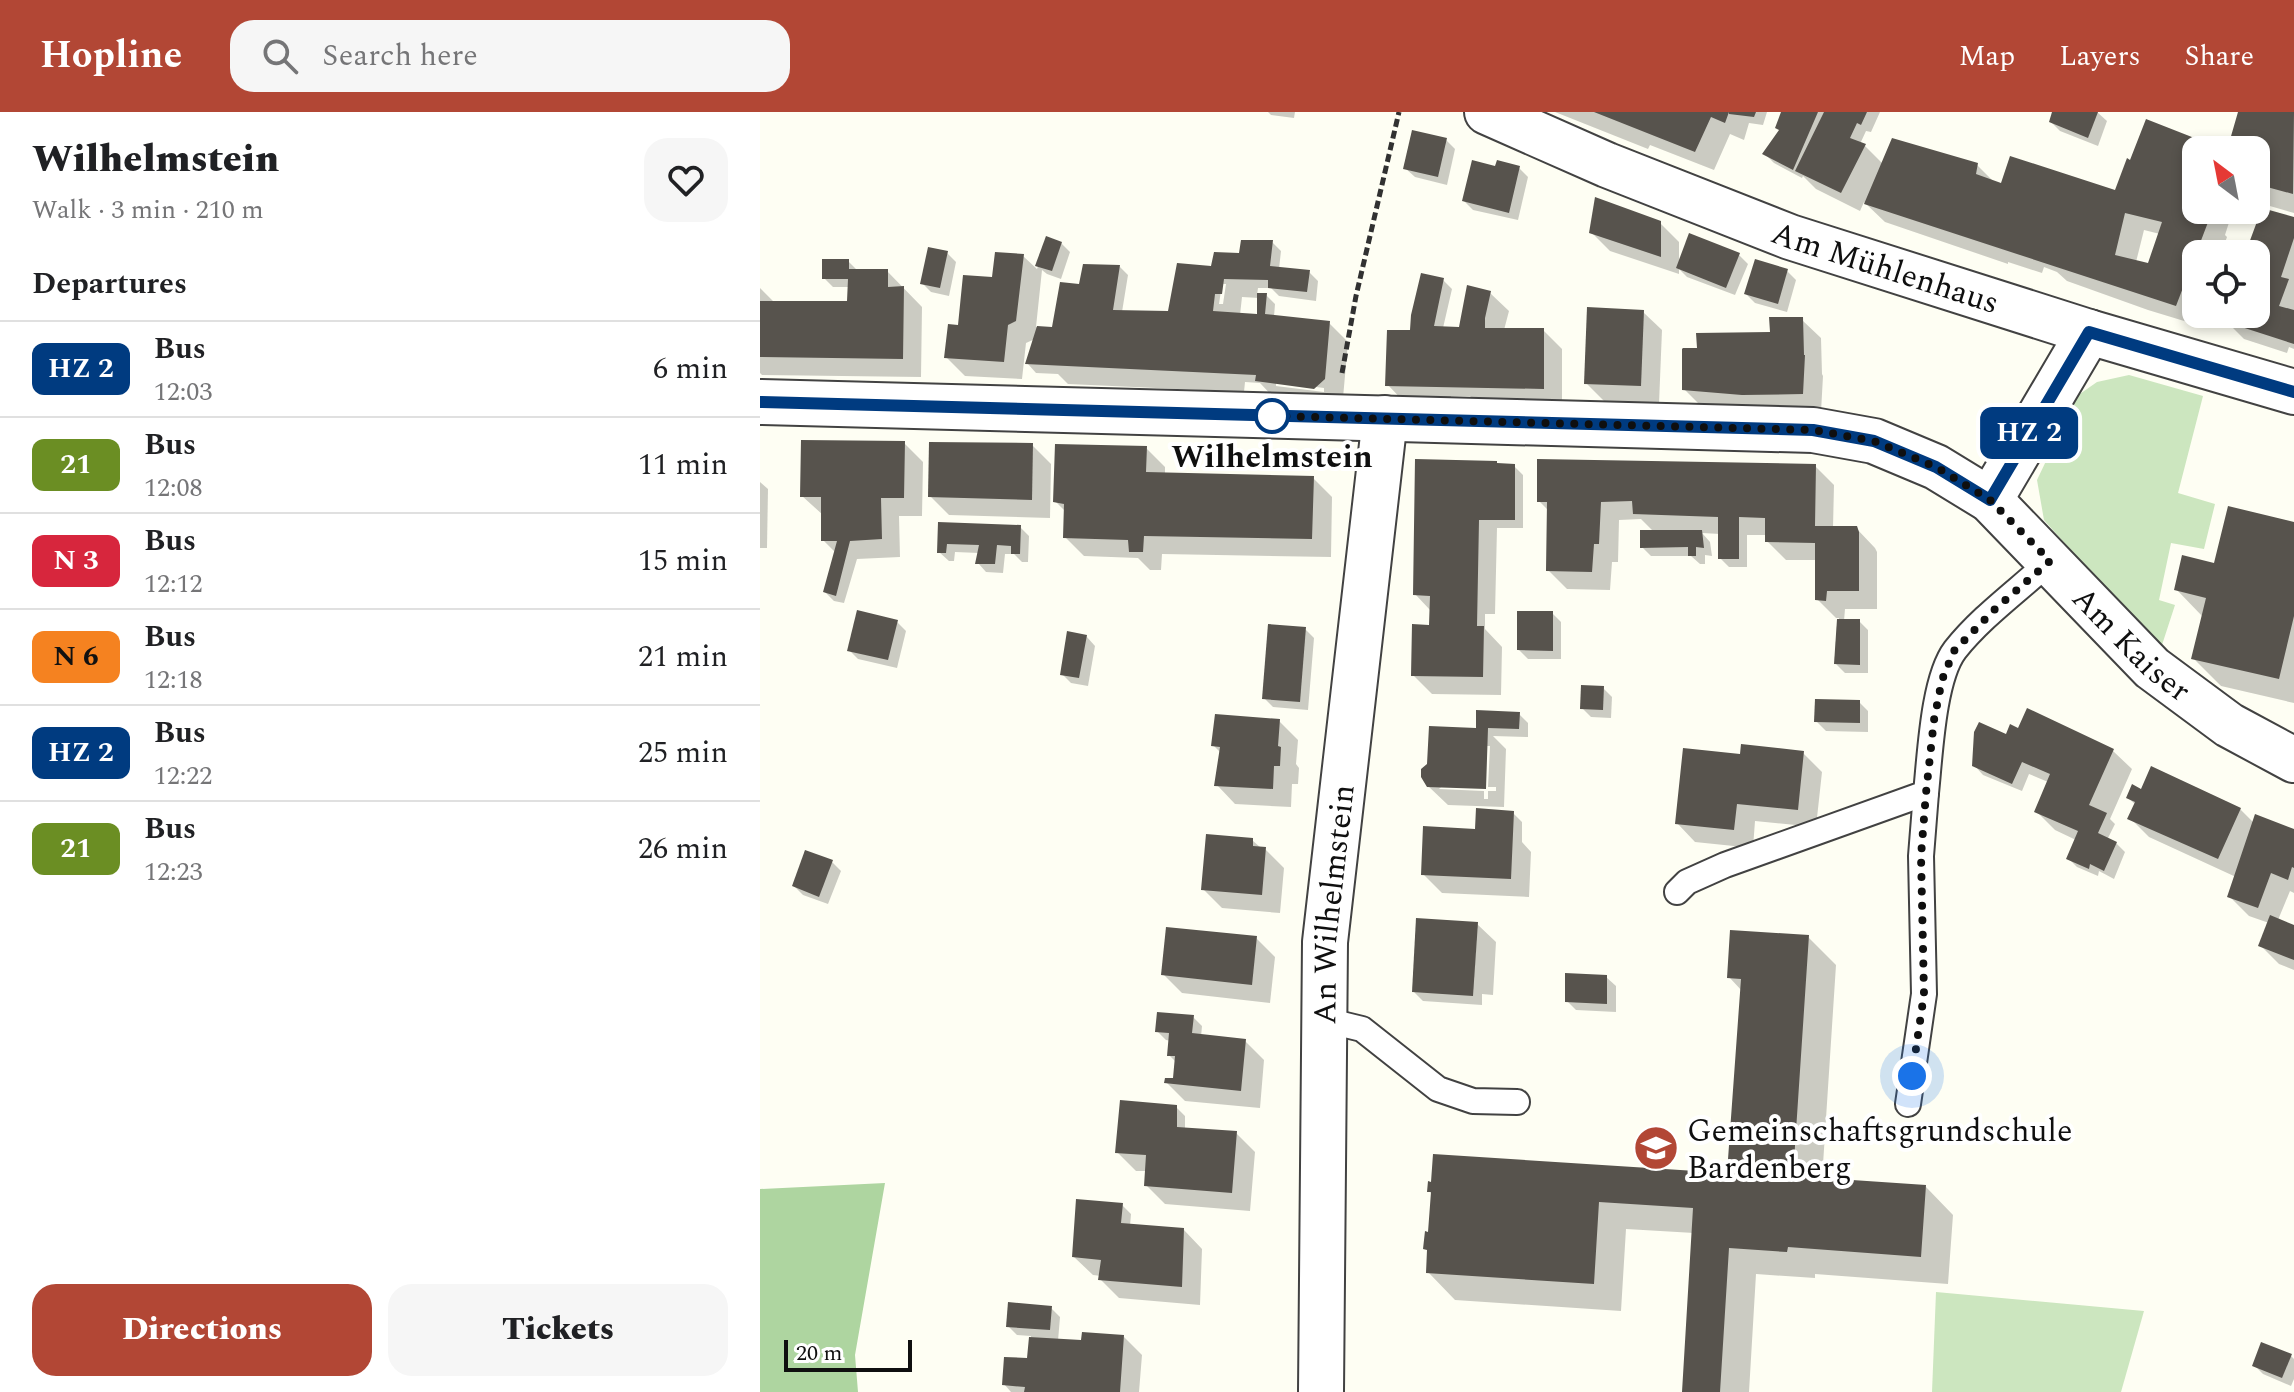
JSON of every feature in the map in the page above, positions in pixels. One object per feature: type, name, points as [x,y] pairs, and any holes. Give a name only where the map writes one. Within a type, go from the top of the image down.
[{"type":"street","name":"Am Mühlenhaus","points":[[1487,112],[1607,165],[1790,237],[2089,332],[2294,392]]},
{"type":"street","points":[[1990,500],[2089,332]]},
{"type":"street","name":"Am Kaiser","points":[[760,402],[1813,430],[1874,441],[1936,467],[1990,500],[2152,668],[2229,725],[2294,760]]},
{"type":"street","name":"An Wilhelmstein","points":[[1321,1392],[1325,942],[1385,418]]},
{"type":"lane","points":[[1908,1104],[1924,994],[1921,856],[1934,720],[1942,680],[1954,651],[1995,609],[2050,561]]},
{"type":"lane","points":[[1677,892],[1687,882],[1725,865],[1926,793]]},
{"type":"lane","points":[[1325,1020],[1362,1029],[1438,1089],[1473,1101],[1517,1102]]},
{"type":"path","points":[[1333,417],[1356,296],[1399,112]]},
{"type":"green space","points":[[2129,375],[2203,396],[2178,493],[2215,504],[2204,549],[2171,543],[2159,600],[2175,605],[2161,648],[2044,520],[2037,480],[2077,396],[2097,382]]},
{"type":"green space","points":[[885,1183],[855,1355],[858,1392],[760,1392],[760,1189]]},
{"type":"green space","points":[[1936,1292],[2144,1311],[2121,1392],[1932,1392]]},
{"type":"building","points":[[1594,112],[1729,112],[1725,123],[1711,117],[1695,152]]},
{"type":"building","points":[[1729,112],[1756,112],[1754,117]]},
{"type":"building","points":[[1781,112],[1818,112],[1793,170],[1762,154],[1779,130],[1775,128]]},
{"type":"building","points":[[1824,112],[1867,112],[1850,138],[1866,144],[1841,193],[1795,171]]},
{"type":"building","points":[[2052,112],[2098,112],[2088,138],[2049,122]]},
{"type":"building","points":[[2238,112],[2294,112],[2293,194],[2270,188],[2270,136],[2231,136]]},
{"type":"building","points":[[2146,119],[2189,136],[2182,136],[2182,224],[2207,224],[2201,240],[2182,240],[2182,290],[2176,306],[1864,204],[1892,138],[1978,163],[1976,174],[2001,183],[2010,156],[2115,190],[2127,158],[2130,160]],"holes":[[[2125,213],[2162,222],[2148,263],[2115,255]]]},
{"type":"building","points":[[1412,130],[1447,138],[1438,177],[1403,169]]},
{"type":"building","points":[[1472,160],[1495,166],[1497,160],[1520,166],[1509,213],[1462,201]]},
{"type":"building","points":[[1595,197],[1661,221],[1661,257],[1589,233]]},
{"type":"building","points":[[2270,210],[2294,217],[2294,238],[2281,277],[2289,279],[2279,306],[2294,310],[2294,344],[2245,328],[2270,328],[2270,240],[2250,240],[2256,224],[2270,224]]},
{"type":"building","points":[[1689,233],[1740,253],[1726,288],[1676,268]]},
{"type":"building","points":[[1046,236],[1062,242],[1052,271],[1035,266]]},
{"type":"building","points":[[1241,240],[1273,240],[1270,266],[1310,270],[1307,292],[1268,288],[1268,280],[1224,279],[1222,294],[1215,294],[1213,311],[1257,314],[1257,293],[1267,293],[1265,314],[1330,321],[1325,379],[1314,389],[1255,381],[1256,375],[1025,364],[1037,326],[1052,327],[1060,282],[1079,284],[1083,264],[1120,265],[1113,310],[1168,311],[1177,263],[1211,266],[1214,252],[1239,253]]},
{"type":"building","points":[[928,247],[948,251],[940,288],[920,284]]},
{"type":"building","points":[[995,252],[1024,254],[1016,321],[1008,325],[1004,362],[944,358],[948,324],[958,325],[963,275],[992,277]]},
{"type":"building","points":[[822,259],[849,259],[849,269],[888,269],[888,287],[904,286],[903,359],[760,357],[760,301],[847,301],[848,279],[822,279]]},
{"type":"building","points":[[1755,259],[1788,269],[1778,304],[1744,294]]},
{"type":"building","points":[[1421,273],[1444,278],[1434,326],[1459,327],[1467,285],[1491,291],[1485,328],[1544,328],[1544,389],[1385,386],[1387,330],[1410,330]]},
{"type":"building","points":[[1587,307],[1644,310],[1641,386],[1584,384]]},
{"type":"building","points":[[1769,317],[1803,317],[1803,394],[1742,395],[1682,390],[1682,349],[1697,348],[1696,333],[1770,332]]},
{"type":"building","points":[[801,440],[905,441],[904,498],[881,498],[882,539],[850,541],[836,596],[823,592],[837,541],[821,541],[821,497],[800,497]]},
{"type":"building","points":[[929,442],[1033,443],[1032,500],[928,497]]},
{"type":"building","points":[[1055,444],[1147,446],[1146,472],[1314,476],[1312,539],[1144,536],[1143,552],[1129,552],[1128,540],[1063,538],[1064,504],[1053,502]]},
{"type":"building","points":[[1415,459],[1515,464],[1515,520],[1479,520],[1477,626],[1484,626],[1483,677],[1411,676],[1412,624],[1429,625],[1430,596],[1413,595]]},
{"type":"building","points":[[1537,459],[1816,464],[1815,526],[1857,526],[1859,591],[1827,591],[1826,601],[1815,600],[1815,543],[1765,542],[1765,518],[1739,517],[1739,559],[1718,559],[1718,517],[1633,514],[1632,501],[1601,502],[1599,544],[1594,544],[1592,572],[1546,571],[1547,502],[1537,502]]},
{"type":"building","points":[[2228,506],[2294,522],[2294,616],[2279,679],[2191,659],[2206,598],[2174,590],[2182,555],[2214,563]]},
{"type":"building","points":[[938,522],[1021,525],[1020,554],[1011,554],[1011,546],[997,545],[995,564],[975,564],[979,545],[947,544],[946,553],[937,553]]},
{"type":"building","points":[[1640,530],[1702,530],[1704,548],[1696,547],[1696,556],[1688,556],[1688,547],[1640,548]]},
{"type":"building","points":[[857,610],[898,620],[888,660],[847,651]]},
{"type":"building","points":[[1517,611],[1553,611],[1553,651],[1517,650]]},
{"type":"building","points":[[1837,619],[1860,619],[1860,665],[1834,664]]},
{"type":"building","points":[[1268,624],[1306,627],[1300,702],[1262,699]]},
{"type":"building","points":[[1067,631],[1087,635],[1079,678],[1060,675]]},
{"type":"building","points":[[1581,685],[1604,686],[1603,710],[1580,709]]},
{"type":"building","points":[[1815,699],[1860,700],[1860,723],[1814,722]]},
{"type":"building","points":[[2027,708],[2114,749],[2089,805],[2107,813],[2098,833],[2117,842],[2104,871],[2090,864],[2089,869],[2066,859],[2078,831],[2034,812],[2050,774],[2022,762],[2012,784],[1972,766],[1974,732],[1979,722],[2006,734],[2010,724],[2018,728]]},
{"type":"building","points":[[1476,710],[1520,712],[1519,729],[1488,728],[1486,789],[1427,787],[1421,777],[1421,769],[1427,764],[1429,726],[1476,728]]},
{"type":"building","points":[[1215,714],[1280,719],[1280,766],[1274,766],[1273,789],[1214,786],[1220,747],[1211,746]]},
{"type":"building","points":[[1741,744],[1804,751],[1798,810],[1737,804],[1734,830],[1675,824],[1683,748],[1740,754]]},
{"type":"building","points":[[2151,766],[2241,808],[2218,859],[2127,819],[2135,802],[2126,798],[2132,784],[2141,789]]},
{"type":"building","points":[[1476,808],[1514,811],[1511,879],[1421,875],[1423,826],[1475,829]]},
{"type":"building","points":[[2255,814],[2294,829],[2294,868],[2288,880],[2271,873],[2258,908],[2227,897]]},
{"type":"building","points":[[1206,834],[1253,838],[1253,846],[1266,847],[1262,895],[1201,890]]},
{"type":"building","points":[[805,850],[833,860],[819,897],[792,886]]},
{"type":"building","points":[[2270,915],[2294,925],[2294,960],[2258,946]]},
{"type":"building","points":[[1416,918],[1478,922],[1473,996],[1412,992]]},
{"type":"building","points":[[1166,927],[1257,936],[1252,985],[1161,975]]},
{"type":"building","points":[[1730,930],[1809,935],[1793,1176],[1926,1185],[1921,1257],[1788,1247],[1787,1252],[1729,1248],[1720,1392],[1682,1392],[1693,1208],[1599,1202],[1594,1284],[1426,1273],[1427,1250],[1423,1249],[1425,1231],[1428,1232],[1431,1192],[1427,1192],[1428,1181],[1431,1182],[1433,1154],[1727,1173],[1741,979],[1727,978]]},
{"type":"building","points":[[1565,973],[1607,975],[1607,1004],[1565,1002]]},
{"type":"building","points":[[1157,1012],[1194,1015],[1192,1033],[1246,1039],[1241,1091],[1164,1083],[1165,1078],[1173,1078],[1175,1056],[1167,1056],[1169,1033],[1155,1032]]},
{"type":"building","points":[[1120,1100],[1177,1105],[1177,1127],[1237,1131],[1232,1193],[1144,1186],[1146,1155],[1115,1153]]},
{"type":"building","points":[[1076,1199],[1123,1203],[1121,1223],[1184,1228],[1182,1287],[1098,1280],[1101,1260],[1072,1257]]},
{"type":"building","points":[[1008,1302],[1052,1306],[1050,1330],[1006,1327]]},
{"type":"building","points":[[1082,1332],[1124,1335],[1120,1392],[1024,1392],[1025,1387],[1002,1385],[1004,1357],[1027,1358],[1029,1337],[1081,1340]]},
{"type":"building","points":[[2261,1342],[2292,1354],[2282,1378],[2252,1366]]},
{"type":"bus line","points":[[760,402],[1813,430],[1874,441],[1936,467],[1990,500],[2089,332],[2294,392]]},
{"type":"place","name":"Wilhelmstein","points":[[1272,416]]},
{"type":"place","name":"Gemeinschaftsgrundschule Bardenberg","points":[[1656,1148]]},
{"type":"route","points":[[1272,416],[1813,430],[1874,441],[1936,467],[1990,500],[2050,561],[1995,609],[1954,651],[1942,680],[1934,720],[1921,856],[1924,994],[1912,1076]]}]
